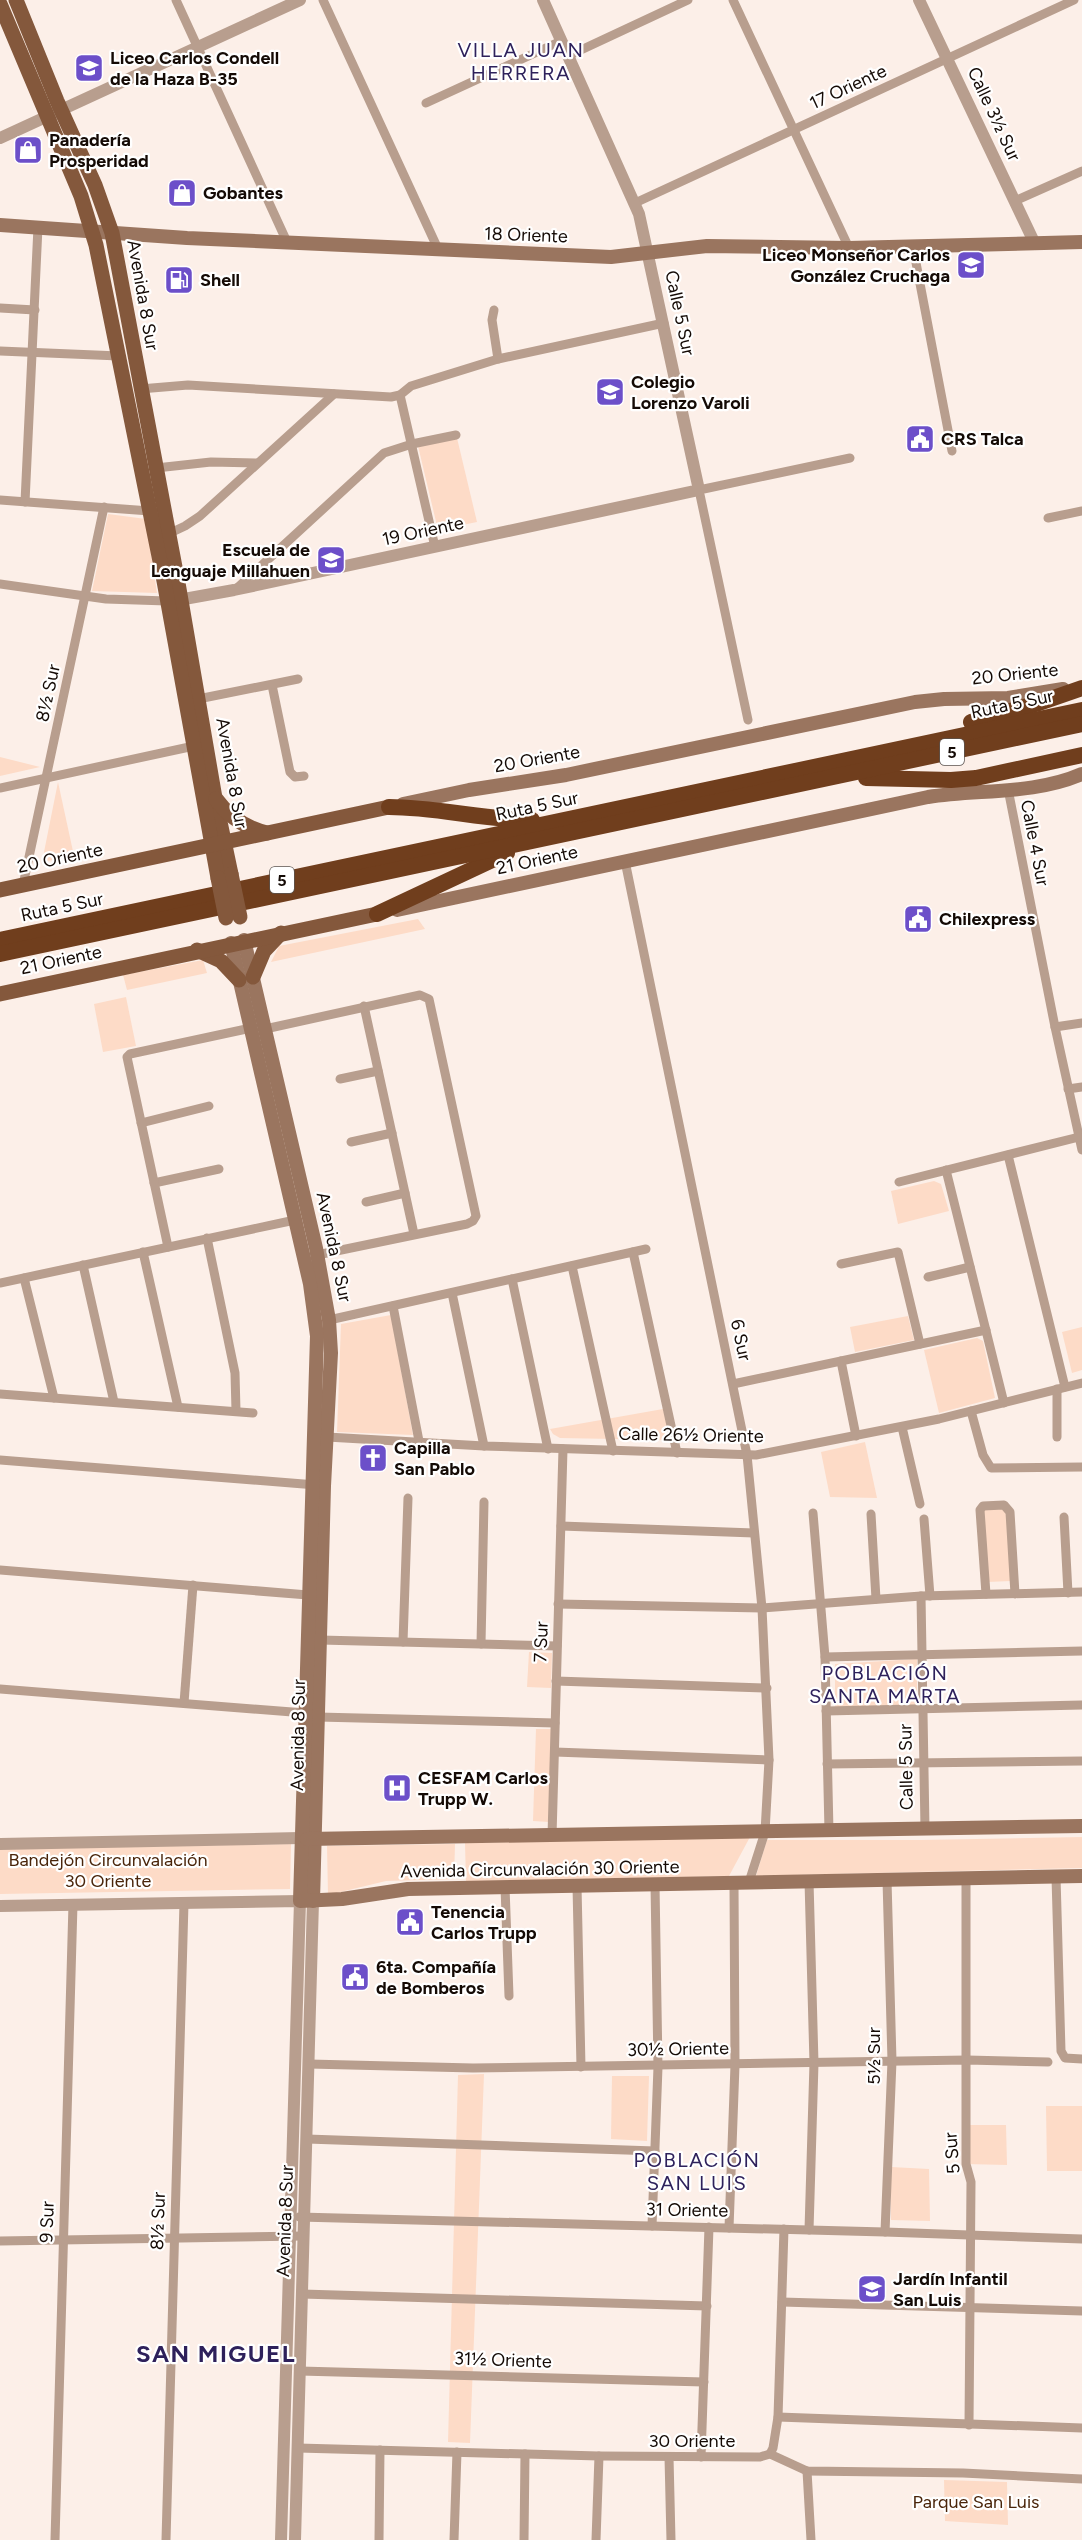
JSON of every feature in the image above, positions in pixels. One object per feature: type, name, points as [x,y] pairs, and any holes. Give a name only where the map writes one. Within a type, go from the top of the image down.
[{"type":"highway","points":[[898,748],[952,728],[1040,703],[1082,687]]},
{"type":"highway","name":"Ruta 5 Sur","points":[[0,940],[1082,710]]},
{"type":"highway","name":"Ruta 5 Sur","points":[[0,954],[1082,724]]},
{"type":"highway","points":[[823,780],[964,779],[999,774],[1082,755]]},
{"type":"highway","points":[[389,807],[423,808],[503,819],[563,820]]},
{"type":"highway","points":[[377,914],[498,857],[548,837]]},
{"type":"main road","name":"Avenida 8 Sur","points":[[16,0],[92,230],[150,510],[198,699],[214,798],[218,844]]},
{"type":"main road","name":"Avenida 8 Sur","points":[[0,4],[54,113],[95,184],[112,234],[168,534],[174,601],[194,746],[218,844],[246,978],[251,1028],[310,1284],[316,1336],[321,1640],[300,1838],[307,1901]]},
{"type":"main road","name":"18 Oriente","points":[[0,225],[92,230],[112,234],[611,257],[707,246],[849,248],[1082,242]]},
{"type":"main road","name":"18 Oriente","points":[[1051,243],[1082,250]]},
{"type":"main road","name":"20 Oriente","points":[[0,890],[470,790],[566,775],[915,702],[1008,698],[1082,687]]},
{"type":"main road","name":"21 Oriente","points":[[0,994],[197,950],[928,797],[1054,784],[1082,774]]},
{"type":"main road","points":[[214,798],[242,824],[267,833]]},
{"type":"main road","points":[[197,950],[221,961],[246,978],[264,951],[281,933]]},
{"type":"main road","name":"Avenida 8 Sur","points":[[246,978],[266,1029],[317,1255],[329,1320],[331,1353],[327,1437],[318,1485],[308,1594],[315,1839],[307,1901]]},
{"type":"main road","name":"Avenida Circunvalación 30 Oriente","points":[[300,1838],[552,1836],[1082,1826]]},
{"type":"main road","name":"Avenida Circunvalación 30 Oriente","points":[[307,1901],[342,1899],[397,1889],[1082,1876]]},
{"type":"street","points":[[176,0],[287,242]]},
{"type":"street","points":[[0,138],[300,0]]},
{"type":"street","points":[[323,0],[438,249]]},
{"type":"street","name":"Calle 5 Sur","points":[[543,0],[635,203],[648,254],[748,720]]},
{"type":"street","points":[[568,56],[688,0]]},
{"type":"street","points":[[733,0],[849,248]]},
{"type":"street","name":"Calle 3½ Sur","points":[[920,0],[1035,244]]},
{"type":"street","name":"17 Oriente","points":[[635,203],[1074,0]]},
{"type":"street","points":[[426,103],[561,41]]},
{"type":"street","points":[[1015,201],[1082,171]]},
{"type":"street","points":[[25,502],[38,227]]},
{"type":"street","points":[[913,247],[952,451]]},
{"type":"street","points":[[0,308],[34,310]]},
{"type":"street","points":[[494,310],[492,320],[498,359]]},
{"type":"street","points":[[140,389],[182,385],[334,394],[400,395],[411,386],[498,359],[663,323]]},
{"type":"street","points":[[0,351],[119,356]]},
{"type":"street","points":[[168,534],[200,516],[334,394]]},
{"type":"street","points":[[400,395],[435,547]]},
{"type":"street","points":[[234,590],[384,453],[412,444],[456,435]]},
{"type":"street","name":"19 Oriente","points":[[0,584],[126,601],[174,601],[850,458]]},
{"type":"street","points":[[156,468],[212,462],[256,463]]},
{"type":"street","points":[[0,500],[150,510]]},
{"type":"street","name":"8½ Sur","points":[[23,885],[104,507]]},
{"type":"street","points":[[1048,518],[1082,511]]},
{"type":"street","points":[[198,699],[298,679]]},
{"type":"street","points":[[272,685],[290,772],[295,777],[304,776]]},
{"type":"street","points":[[0,788],[194,746]]},
{"type":"street","name":"Calle 4 Sur","points":[[1008,789],[1082,1150]]},
{"type":"street","name":"6 Sur","points":[[625,861],[747,1455],[762,1608],[769,1760],[765,1832],[749,1882]]},
{"type":"street","points":[[266,1029],[420,994],[429,999],[476,1216],[467,1224],[317,1255]]},
{"type":"street","points":[[364,1006],[414,1234]]},
{"type":"street","points":[[1055,1027],[1082,1023]]},
{"type":"street","points":[[168,1247],[128,1056],[251,1028]]},
{"type":"street","points":[[339,1079],[378,1071]]},
{"type":"street","points":[[1068,1089],[1082,1087]]},
{"type":"street","points":[[141,1123],[209,1106]]},
{"type":"street","points":[[351,1142],[392,1133]]},
{"type":"street","points":[[899,1182],[1079,1137]]},
{"type":"street","points":[[1008,1155],[1061,1388],[1057,1437]]},
{"type":"street","points":[[154,1183],[219,1169]]},
{"type":"street","points":[[946,1170],[1004,1403]]},
{"type":"street","points":[[366,1202],[405,1193]]},
{"type":"street","points":[[0,1283],[295,1220]]},
{"type":"street","points":[[207,1238],[235,1373],[236,1411]]},
{"type":"street","points":[[329,1320],[646,1249]]},
{"type":"street","points":[[841,1264],[895,1251],[899,1253],[920,1344]]},
{"type":"street","points":[[143,1252],[178,1407]]},
{"type":"street","points":[[633,1252],[677,1453]]},
{"type":"street","points":[[83,1265],[114,1402]]},
{"type":"street","points":[[572,1266],[613,1451]]},
{"type":"street","points":[[928,1277],[970,1267]]},
{"type":"street","points":[[24,1278],[54,1398]]},
{"type":"street","points":[[512,1279],[548,1449]]},
{"type":"street","points":[[452,1293],[484,1446]]},
{"type":"street","points":[[393,1306],[419,1441]]},
{"type":"street","points":[[733,1384],[986,1330]]},
{"type":"street","points":[[841,1361],[856,1436]]},
{"type":"street","name":"Calle 26½ Oriente","points":[[327,1437],[548,1449],[765,1454],[971,1412],[1082,1383]]},
{"type":"street","points":[[0,1394],[253,1413]]},
{"type":"street","points":[[971,1412],[984,1459],[994,1469],[1082,1467]]},
{"type":"street","points":[[902,1427],[920,1504]]},
{"type":"street","name":"7 Sur","points":[[552,1836],[563,1449]]},
{"type":"street","points":[[0,1460],[318,1485]]},
{"type":"street","points":[[403,1642],[408,1498]]},
{"type":"street","points":[[481,1644],[484,1502]]},
{"type":"street","points":[[986,1594],[981,1508],[1004,1506],[1010,1512],[1015,1594]]},
{"type":"street","points":[[813,1513],[825,1657],[829,1831]]},
{"type":"street","points":[[871,1514],[876,1599]]},
{"type":"street","points":[[1064,1517],[1068,1593]]},
{"type":"street","name":"Calle 5 Sur","points":[[924,1519],[925,1596],[922,1655],[925,1829]]},
{"type":"street","points":[[561,1526],[754,1533]]},
{"type":"street","points":[[0,1570],[308,1594]]},
{"type":"street","points":[[184,1703],[193,1585]]},
{"type":"street","points":[[558,1604],[762,1608],[925,1596],[1082,1592]]},
{"type":"street","points":[[321,1640],[557,1646]]},
{"type":"street","points":[[825,1657],[1082,1651]]},
{"type":"street","points":[[556,1681],[767,1688]]},
{"type":"street","points":[[0,1689],[312,1715],[555,1723]]},
{"type":"street","points":[[826,1712],[1082,1705]]},
{"type":"street","points":[[555,1752],[769,1760]]},
{"type":"street","points":[[827,1764],[1082,1761]]},
{"type":"street","name":"Avenida Circunvalación 30 Oriente","points":[[0,1844],[300,1838]]},
{"type":"street","points":[[1056,1877],[1061,2051],[1065,2058],[1082,2059]]},
{"type":"street","name":"5 Sur","points":[[966,1879],[966,2164],[971,2182],[969,2425]]},
{"type":"street","name":"5½ Sur","points":[[885,2232],[892,2061],[887,1880]]},
{"type":"street","points":[[809,1881],[814,2063],[809,2230]]},
{"type":"street","points":[[729,2228],[735,2065],[734,1883]]},
{"type":"street","points":[[652,2226],[658,2067],[655,1884]]},
{"type":"street","points":[[577,1886],[581,2067]]},
{"type":"street","points":[[505,1887],[509,1996]]},
{"type":"street","name":"Avenida Circunvalación 30 Oriente","points":[[0,1906],[307,1901]]},
{"type":"street","name":"Avenida 8 Sur","points":[[295,2540],[309,2064],[307,1901]]},
{"type":"street","name":"Avenida 8 Sur","points":[[281,2540],[290,2236],[307,1901]]},
{"type":"street","name":"8½ Sur","points":[[166,2540],[184,1903]]},
{"type":"street","name":"9 Sur","points":[[55,2540],[73,1904]]},
{"type":"street","name":"30½ Oriente","points":[[309,2064],[472,2068],[658,2067],[967,2060],[1048,2062]]},
{"type":"street","points":[[307,2139],[655,2151]]},
{"type":"street","name":"31 Oriente","points":[[291,2216],[1082,2239]]},
{"type":"street","points":[[701,2457],[709,2227]]},
{"type":"street","points":[[784,2229],[778,2418],[770,2454],[807,2471],[963,2473],[1082,2480]]},
{"type":"street","points":[[0,2241],[304,2236]]},
{"type":"street","points":[[302,2294],[707,2306]]},
{"type":"street","points":[[782,2302],[1082,2311]]},
{"type":"street","name":"31½ Oriente","points":[[300,2371],[704,2382]]},
{"type":"street","points":[[778,2418],[1082,2428]]},
{"type":"street","name":"30 Oriente","points":[[298,2448],[669,2457],[760,2457],[770,2454]]},
{"type":"street","points":[[379,2540],[381,2450]]},
{"type":"street","points":[[454,2540],[457,2452]]},
{"type":"street","points":[[524,2540],[525,2454]]},
{"type":"street","points":[[596,2540],[598,2456]]},
{"type":"street","points":[[669,2457],[671,2540]]},
{"type":"street","points":[[807,2471],[811,2540]]},
{"type":"green space","points":[[457,438],[477,522],[438,530],[418,446]]},
{"type":"green space","points":[[108,514],[146,519],[157,593],[92,591]]},
{"type":"green space","points":[[0,757],[40,767],[0,776]]},
{"type":"green space","points":[[58,782],[74,856],[42,862]]},
{"type":"green space","points":[[418,919],[425,929],[271,962],[279,946]]},
{"type":"green space","points":[[203,960],[207,973],[127,990],[123,975]]},
{"type":"green space","points":[[126,997],[136,1046],[103,1052],[94,1004]]},
{"type":"green space","points":[[934,1181],[941,1184],[949,1211],[898,1224],[891,1191]]},
{"type":"green space","points":[[391,1315],[413,1435],[337,1432],[341,1324]]},
{"type":"green space","points":[[908,1316],[914,1340],[855,1352],[850,1327]]},
{"type":"green space","points":[[1082,1327],[1082,1370],[1072,1373],[1062,1332]]},
{"type":"green space","points":[[977,1338],[983,1341],[995,1398],[939,1413],[924,1350]]},
{"type":"green space","points":[[663,1409],[671,1435],[669,1440],[560,1438],[550,1429]]},
{"type":"green space","points":[[865,1442],[877,1498],[830,1497],[821,1452]]},
{"type":"green space","points":[[1007,1506],[1011,1581],[987,1582],[982,1507]]},
{"type":"green space","points":[[529,1652],[552,1653],[551,1688],[527,1687]]},
{"type":"green space","points":[[917,1659],[917,1705],[835,1707],[835,1664]]},
{"type":"green space","points":[[536,1729],[554,1729],[549,1822],[533,1821]]},
{"type":"green space","points":[[750,1837],[729,1876],[466,1883],[465,1843]]},
{"type":"green space","points":[[1082,1837],[1082,1868],[756,1876],[767,1840]]},
{"type":"green space","name":"Bandejón Circunvalación 30 Oriente","points":[[291,1844],[290,1889],[0,1894],[0,1849]]},
{"type":"green space","points":[[455,1844],[454,1879],[386,1881],[328,1895],[327,1846]]},
{"type":"green space","points":[[484,2074],[470,2443],[448,2442],[458,2075]]},
{"type":"green space","points":[[612,2076],[649,2076],[647,2141],[611,2139]]},
{"type":"green space","points":[[1046,2106],[1082,2106],[1082,2171],[1047,2171]]},
{"type":"green space","points":[[965,2125],[1006,2125],[1007,2165],[966,2164]]},
{"type":"green space","points":[[891,2167],[929,2169],[930,2221],[891,2220]]},
{"type":"green space","name":"Parque San Luis","points":[[944,2480],[1007,2482],[1008,2525],[945,2521]]},
{"type":"place","name":"Liceo Carlos Condell de la Haza B-35","points":[[89,68]]},
{"type":"place","name":"Panadería Prosperidad","points":[[28,150]]},
{"type":"place","name":"Gobantes","points":[[182,193]]},
{"type":"place","name":"Liceo Monseñor Carlos González Cruchaga","points":[[971,265]]},
{"type":"place","name":"Shell","points":[[179,280]]},
{"type":"place","name":"Colegio Lorenzo Varoli","points":[[610,392]]},
{"type":"place","name":"CRS Talca","points":[[920,439]]},
{"type":"place","name":"Escuela de Lenguaje Millahuen","points":[[331,560]]},
{"type":"place","name":"Chilexpress","points":[[918,919]]},
{"type":"place","name":"Capilla San Pablo","points":[[373,1458]]},
{"type":"place","name":"CESFAM Carlos Trupp W.","points":[[397,1788]]},
{"type":"place","name":"Tenencia Carlos Trupp","points":[[410,1922]]},
{"type":"place","name":"6ta. Compañía de Bomberos","points":[[355,1977]]},
{"type":"place","name":"Jardín Infantil San Luis","points":[[872,2289]]},
{"type":"district","name":"VILLA JUAN HERRERA","points":[[521,62]]},
{"type":"district","name":"POBLACIÓN SANTA MARTA","points":[[885,1684]]},
{"type":"district","name":"POBLACIÓN SAN LUIS","points":[[697,2172]]},
{"type":"district","name":"SAN MIGUEL","points":[[216,2354]]}]
